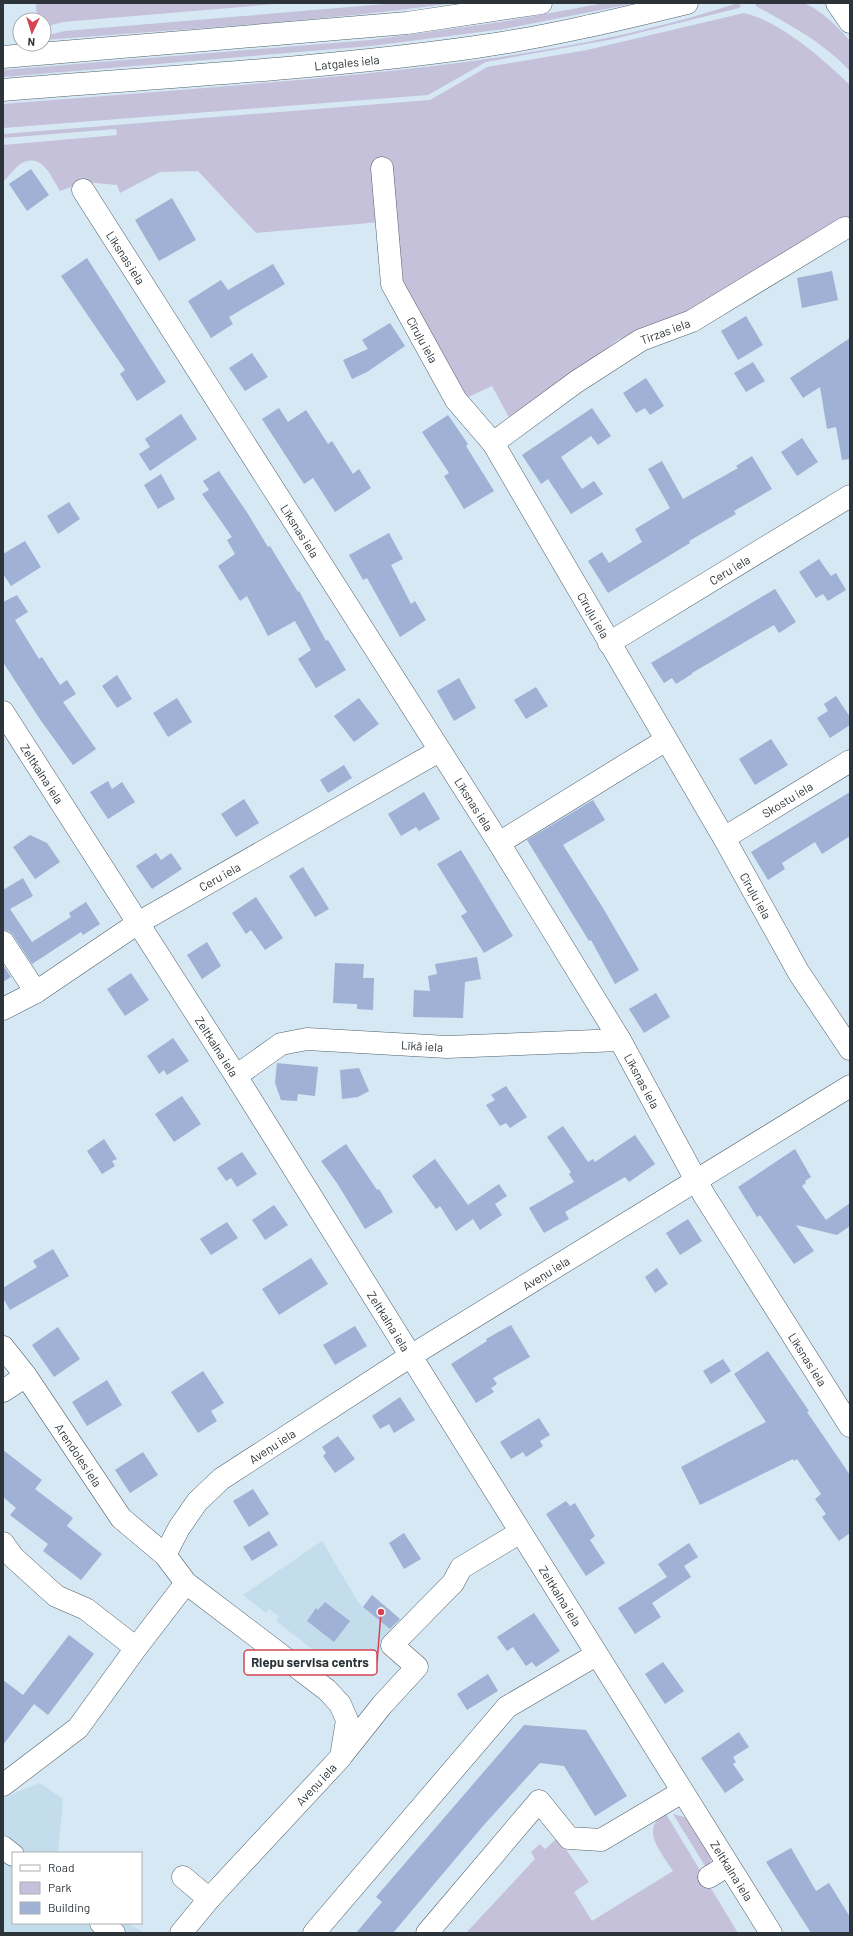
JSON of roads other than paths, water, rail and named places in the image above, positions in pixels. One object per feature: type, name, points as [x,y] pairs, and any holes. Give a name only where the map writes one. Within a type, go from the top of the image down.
[{"type":"street","points":[[3,57],[407,23],[541,3]]},
{"type":"street","name":"Latgales iela","points":[[3,90],[425,54],[536,36],[617,20],[687,3]]},
{"type":"street","points":[[837,3],[850,9]]},
{"type":"street","points":[[837,3],[850,22]]},
{"type":"street","name":"Cīruļu iela","points":[[382,168],[392,284],[456,400],[493,443],[724,838],[799,973],[850,1049]]},
{"type":"street","name":"Līksnas iela","points":[[83,190],[499,843],[620,1040],[696,1181],[850,1426]]},
{"type":"street","name":"Tirzas iela","points":[[493,443],[576,382],[641,340],[692,321],[845,228]]},
{"type":"street","name":"Ceru iela","points":[[609,643],[850,496]]},
{"type":"street","name":"Zeltkalna iela","points":[[3,712],[236,1076],[409,1357],[771,1933]]},
{"type":"street","points":[[499,843],[666,740]]},
{"type":"street","name":"Ceru iela","points":[[3,1009],[36,992],[138,923],[439,751]]},
{"type":"street","name":"Skostu iela","points":[[724,838],[850,761]]},
{"type":"street","points":[[3,942],[36,992]]},
{"type":"street","name":"Līkā iela","points":[[236,1076],[281,1044],[307,1039],[446,1047],[620,1040]]},
{"type":"street","name":"Aveņu iela","points":[[181,1933],[209,1899],[341,1757],[348,1720],[340,1704],[327,1690],[186,1583],[165,1555],[179,1528],[197,1502],[221,1479],[409,1357],[850,1086]]},
{"type":"street","name":"Arendoles iela","points":[[3,1347],[26,1376],[121,1518],[165,1555]]},
{"type":"street","points":[[3,1391],[26,1376]]},
{"type":"street","points":[[341,1757],[382,1705],[417,1666],[392,1645],[453,1583],[461,1568],[519,1533]]},
{"type":"street","points":[[3,1543],[13,1557],[56,1596],[86,1609],[136,1648]]},
{"type":"street","points":[[3,1785],[78,1728],[136,1648],[186,1583]]},
{"type":"street","points":[[314,1933],[507,1706],[596,1654]]},
{"type":"street","points":[[427,1933],[539,1801],[569,1838],[601,1840],[682,1792]]},
{"type":"street","points":[[3,1847],[12,1854]]},
{"type":"street","points":[[709,1877],[728,1865]]},
{"type":"street","points":[[183,1877],[209,1899]]},
{"type":"street","points":[[102,1924],[114,1933]]},
{"type":"place","name":"Riepu servisa centrs","points":[[381,1612]]}]
